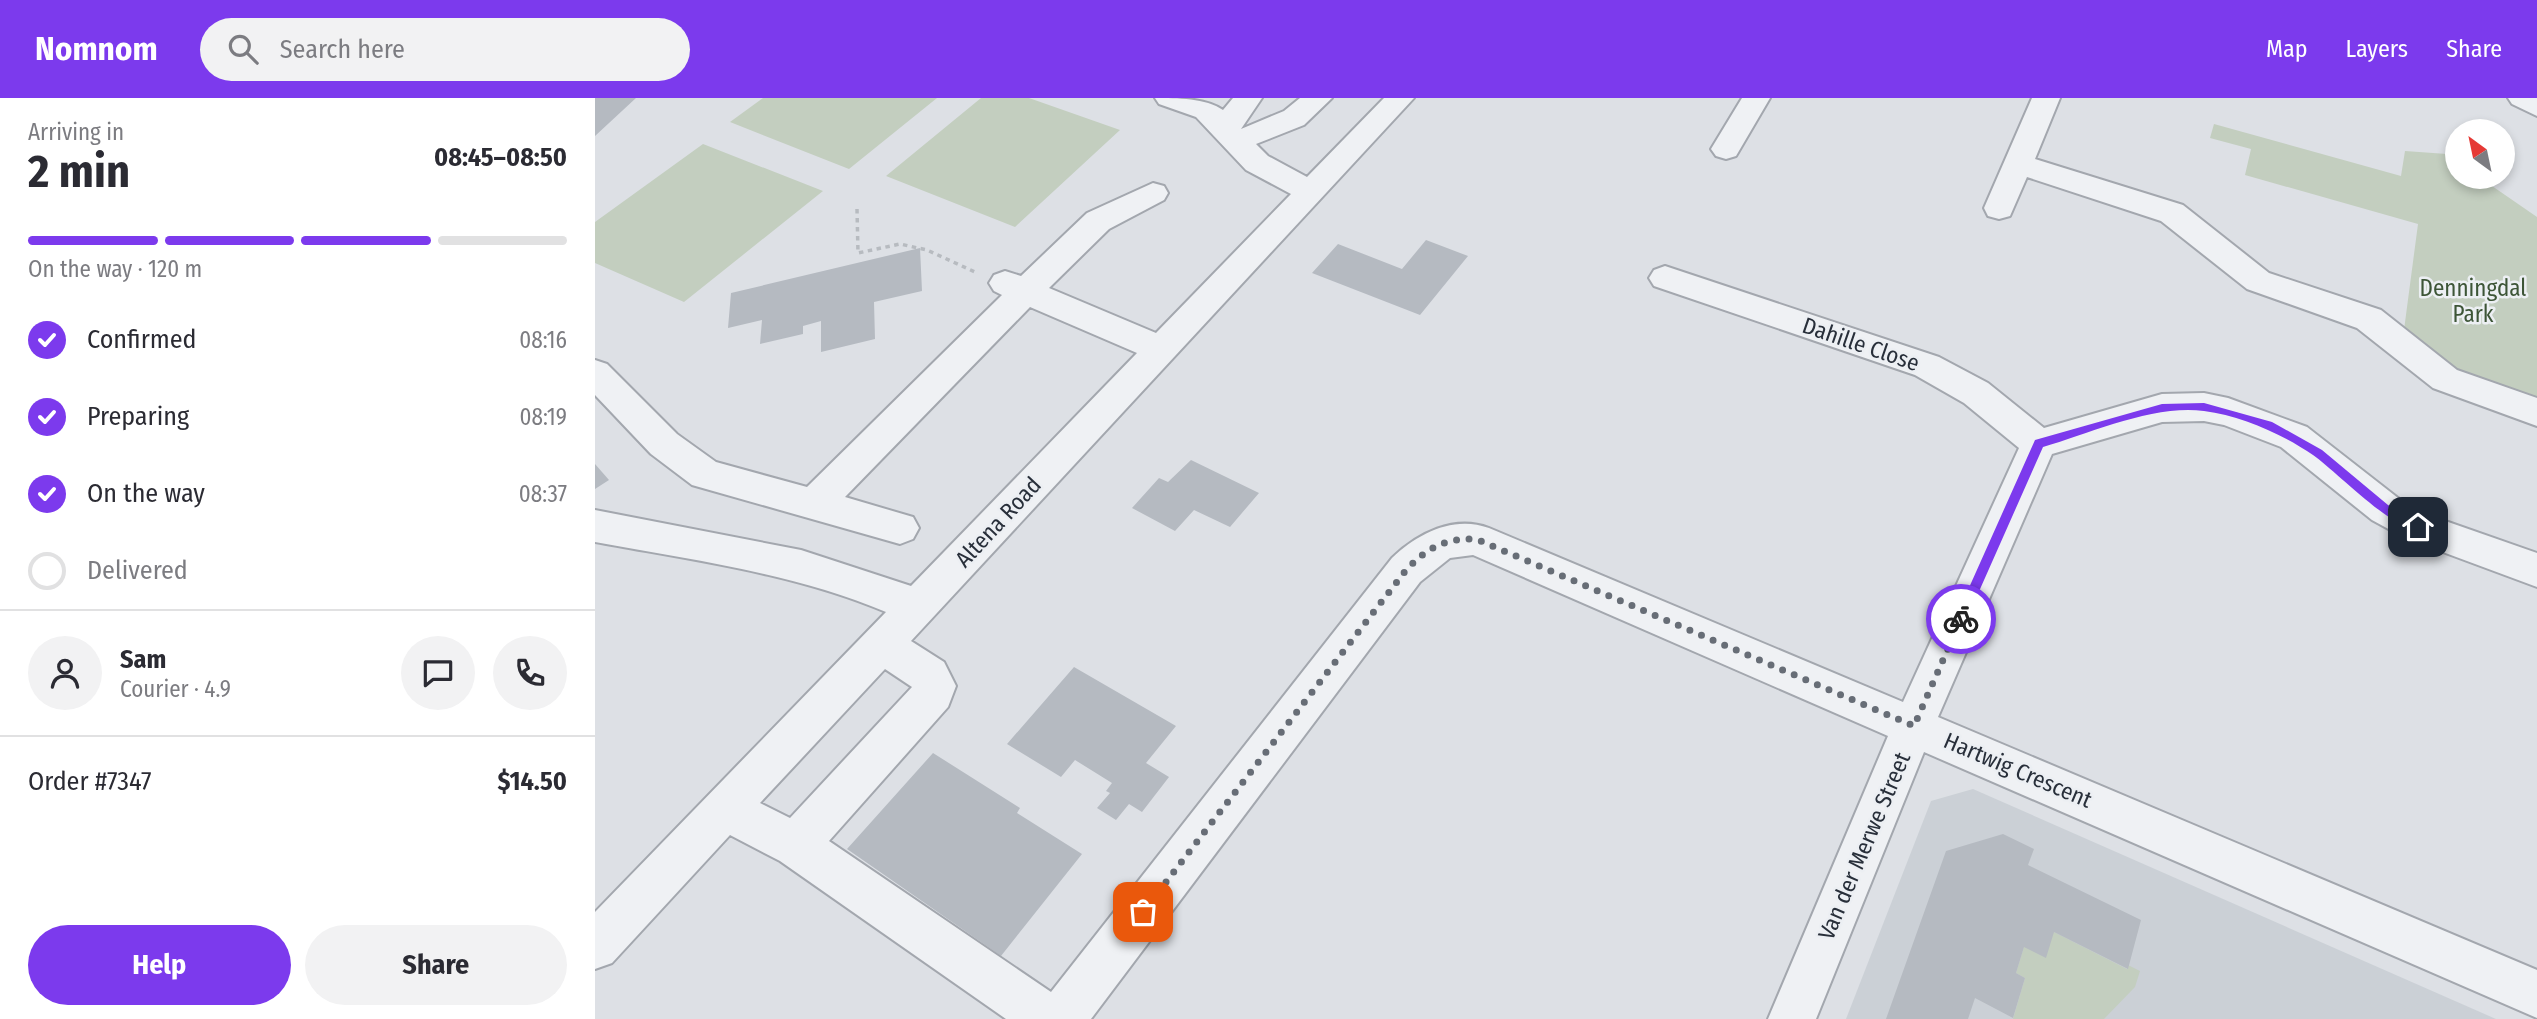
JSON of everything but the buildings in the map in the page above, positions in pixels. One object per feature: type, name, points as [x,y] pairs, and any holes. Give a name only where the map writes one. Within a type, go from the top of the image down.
[{"type":"street","points":[[1169,98],[1206,110],[1257,163],[1311,192]]},
{"type":"street","points":[[1230,135],[1248,98]]},
{"type":"street","points":[[1230,135],[1294,118],[1318,98]]},
{"type":"street","name":"Altena Road","points":[[595,946],[1400,98]]},
{"type":"street","points":[[1726,149],[1756,98]]},
{"type":"street","points":[[1999,208],[2046,98]]},
{"type":"street","points":[[2522,98],[2537,107]]},
{"type":"street","points":[[2018,163],[2172,213],[2258,281],[2369,319],[2445,379],[2466,389],[2537,412]]},
{"type":"street","points":[[816,502],[1015,288],[1098,221],[1153,192]]},
{"type":"street","name":"Dahille Close","points":[[1665,278],[1927,366],[1976,393],[2039,443]]},
{"type":"street","points":[[1015,288],[1162,349]]},
{"type":"street","points":[[595,373],[664,444],[705,474],[816,502],[899,528]]},
{"type":"street","points":[[2039,443],[2162,408],[2204,407],[2228,412],[2294,437],[2318,453],[2385,509],[2418,527],[2537,570]]},
{"type":"street","name":"Van der Merwe Street","points":[[1794,1018],[1914,726],[2039,443]]},
{"type":"street","points":[[595,526],[829,574],[874,587],[918,607]]},
{"type":"street","name":"Hartwig Crescent","points":[[1061,1019],[1406,570],[1424,550],[1448,540],[1476,539],[2537,994]]},
{"type":"street","points":[[796,845],[933,693],[935,686],[929,675],[882,644]]},
{"type":"street","points":[[725,809],[796,845],[1048,1019]]},
{"type":"path","points":[[857,209],[858,253],[900,244],[914,246],[1015,288]]},
{"type":"shaded area","points":[[1973,789],[2496,1019],[1846,1019],[1931,801]]},
{"type":"green space","points":[[763,98],[937,98],[849,169],[730,122]]},
{"type":"green space","points":[[981,98],[1029,98],[1120,130],[1015,227],[886,176]]},
{"type":"green space","name":"Denningdal Park","points":[[2214,124],[2401,176],[2405,151],[2445,154],[2445,189],[2496,189],[2537,217],[2537,402],[2454,373],[2404,330],[2418,224],[2245,175],[2251,149],[2210,138]]},
{"type":"green space","points":[[703,144],[823,191],[684,302],[595,263],[595,222]]},
{"type":"green space","points":[[2054,932],[2127,969],[2128,965],[2140,971],[2135,987],[2104,1019],[2013,1019],[2025,978],[2016,973],[2024,947]]},
{"type":"way so far","points":[[1143,912],[1406,570],[1424,550],[1448,540],[1476,539],[1914,726],[1961,619]]},
{"type":"route","points":[[1961,619],[2039,443],[2162,408],[2204,407],[2269,425],[2318,453],[2366,495],[2418,527]]}]
